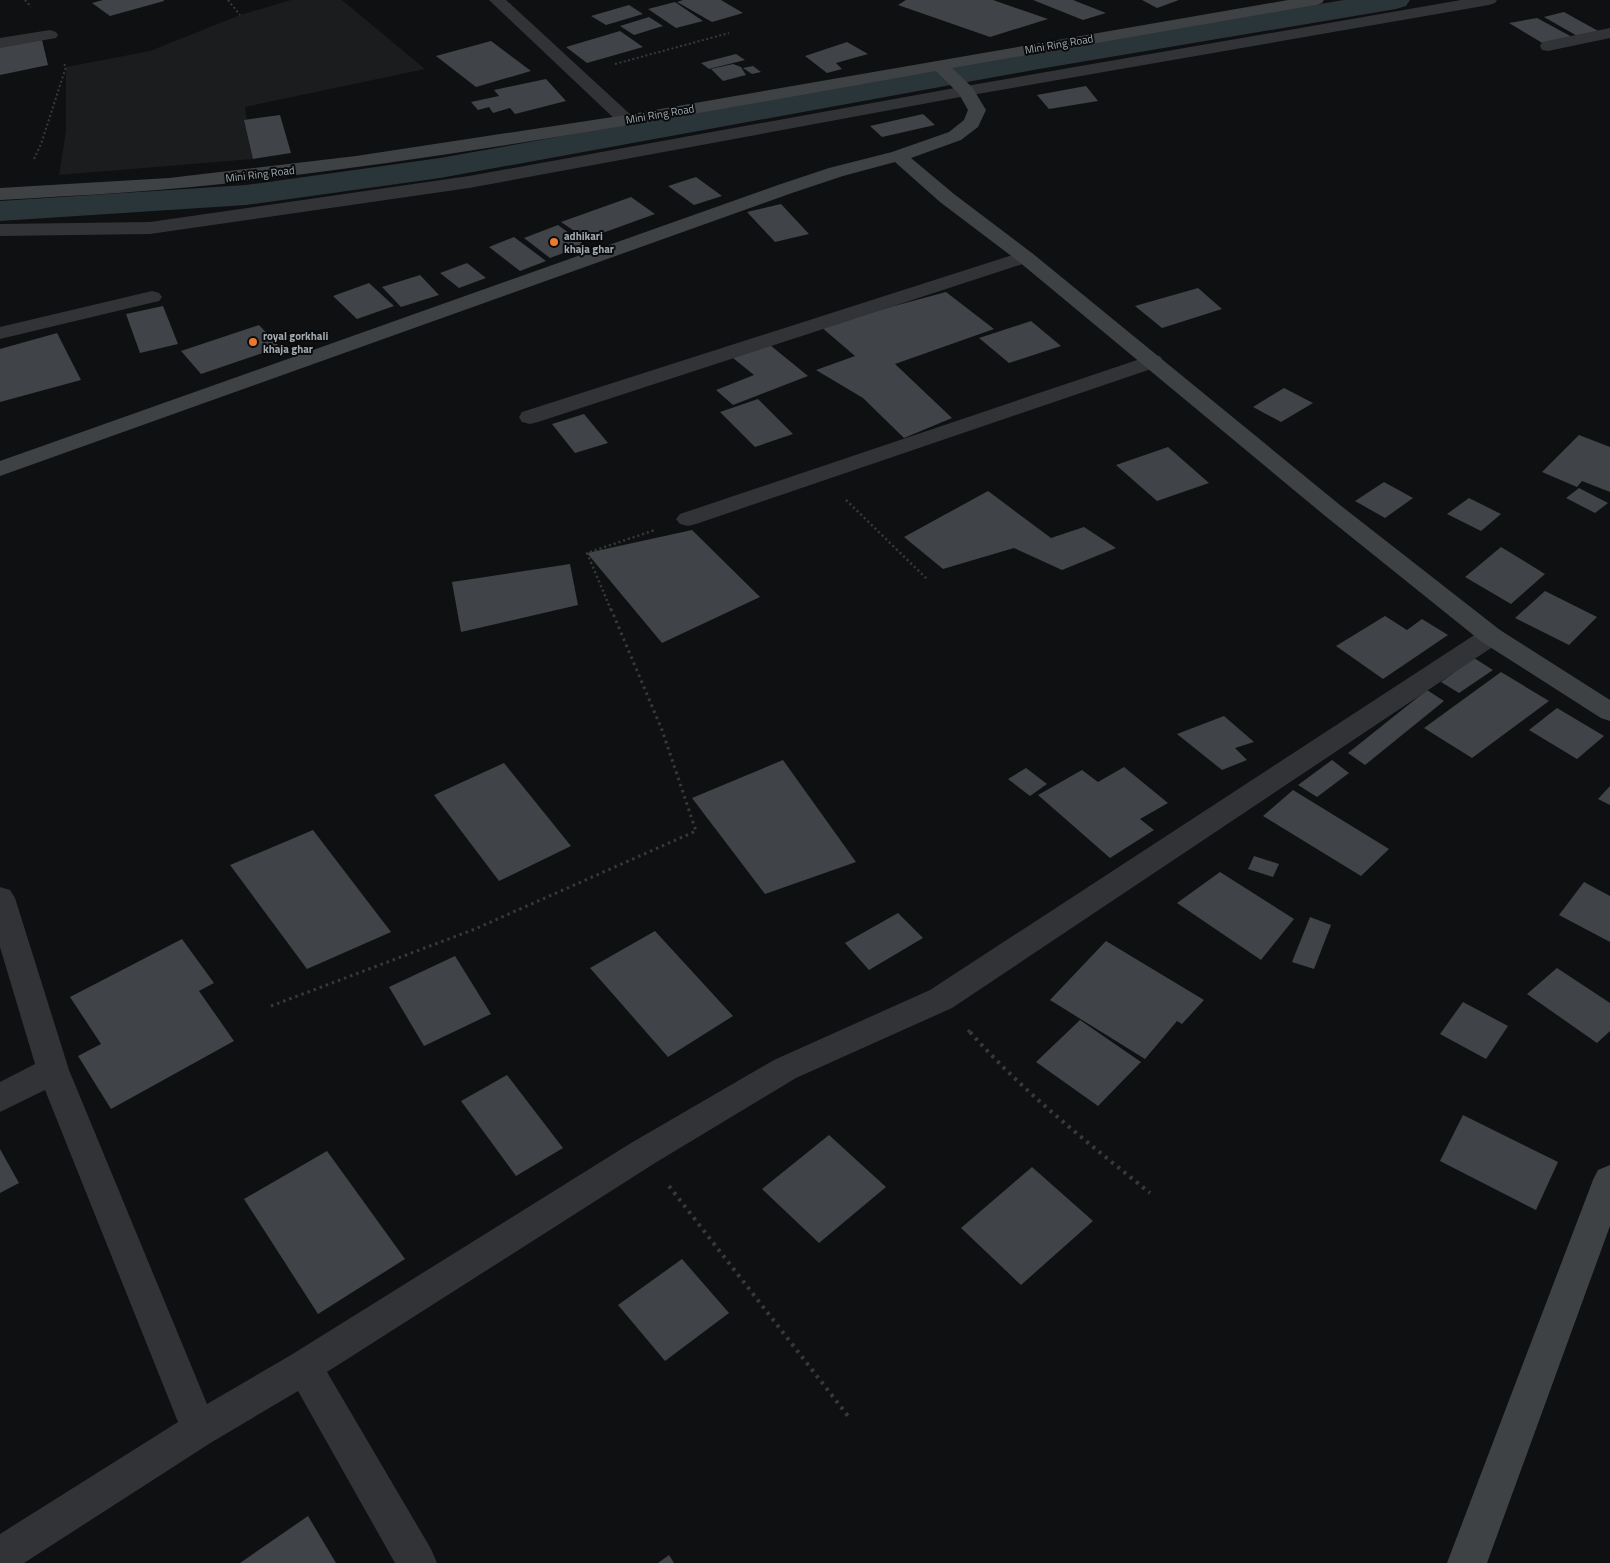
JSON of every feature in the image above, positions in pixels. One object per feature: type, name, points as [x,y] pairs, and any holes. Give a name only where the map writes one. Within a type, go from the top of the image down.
[{"type":"street","points":[[497,0],[626,120]]},
{"type":"street","name":"Mini Ring Road","points":[[0,194],[255,175],[626,120],[1316,0]]},
{"type":"street","points":[[0,230],[150,228],[440,186],[962,86],[1489,0]]},
{"type":"street","points":[[1548,46],[1610,33]]},
{"type":"street","points":[[0,44],[50,35]]},
{"type":"street","points":[[0,469],[776,192],[836,172],[898,156],[955,136],[972,123],[977,110],[962,86],[939,65]]},
{"type":"street","points":[[898,156],[948,198],[1025,257],[1332,510],[1491,636],[1610,712]]},
{"type":"street","points":[[530,417],[1025,257]]},
{"type":"street","points":[[0,333],[152,297]]},
{"type":"street","points":[[688,519],[1152,361]]},
{"type":"street","points":[[0,1556],[200,1429],[304,1368],[643,1153],[785,1069],[941,999],[1491,636]]},
{"type":"street","points":[[0,898],[53,1070],[200,1429]]},
{"type":"street","points":[[0,1098],[53,1070]]},
{"type":"street","points":[[1467,1563],[1610,1180]]},
{"type":"street","points":[[304,1368],[417,1563]]},
{"type":"path","points":[[18,194],[41,144],[66,67],[46,26],[25,0]]},
{"type":"path","points":[[228,0],[240,15]]},
{"type":"path","points":[[576,74],[729,32]]},
{"type":"path","points":[[820,475],[927,579]]},
{"type":"path","points":[[271,1006],[475,928],[696,831],[662,730],[587,553],[688,519]]},
{"type":"path","points":[[941,999],[1002,1068],[1060,1120],[1150,1194]]},
{"type":"path","points":[[643,1153],[848,1416]]},
{"type":"shaded area","points":[[291,0],[342,0],[425,69],[245,107],[253,159],[59,175],[66,131],[66,67],[150,51],[240,15]]},
{"type":"building","points":[[103,0],[164,1],[110,16],[92,3]]},
{"type":"building","points":[[683,0],[721,0],[743,13],[712,22],[677,2]]},
{"type":"building","points":[[906,0],[993,0],[1048,19],[990,37],[898,5]]},
{"type":"building","points":[[1033,0],[1073,0],[1106,13],[1083,20]]},
{"type":"building","points":[[1142,0],[1179,0],[1157,8]]},
{"type":"building","points":[[675,2],[703,21],[676,28],[648,9]]},
{"type":"building","points":[[629,5],[643,14],[606,25],[591,16]]},
{"type":"building","points":[[1564,12],[1600,32],[1579,37],[1544,17]]},
{"type":"building","points":[[649,17],[663,26],[634,35],[620,26]]},
{"type":"building","points":[[1537,18],[1574,38],[1544,44],[1509,23]]},
{"type":"building","points":[[620,31],[643,47],[587,63],[566,47]]},
{"type":"building","points":[[42,40],[48,65],[0,75],[0,47]]},
{"type":"building","points":[[491,41],[531,71],[476,87],[436,56]]},
{"type":"building","points":[[847,42],[868,54],[836,63],[842,69],[827,73],[805,56]]},
{"type":"building","points":[[736,54],[745,60],[709,69],[701,63]]},
{"type":"building","points":[[733,64],[741,67],[746,75],[723,81],[711,69]]},
{"type":"building","points":[[753,66],[761,72],[752,74],[743,68]]},
{"type":"building","points":[[546,79],[566,101],[515,114],[510,108],[493,113],[489,107],[478,110],[471,102],[499,96],[494,90]]},
{"type":"building","points":[[1086,86],[1098,101],[1049,109],[1037,95]]},
{"type":"building","points":[[923,114],[935,125],[882,137],[870,126]]},
{"type":"building","points":[[280,115],[291,153],[253,159],[244,120]]},
{"type":"building","points":[[696,177],[722,196],[694,205],[668,186]]},
{"type":"building","points":[[631,197],[655,214],[586,239],[561,222]]},
{"type":"building","points":[[781,204],[809,234],[775,242],[747,212]]},
{"type":"building","name":"adhikari khaja ghar","points":[[558,225],[585,245],[550,258],[524,238]]},
{"type":"building","points":[[514,237],[546,261],[520,271],[489,247]]},
{"type":"building","points":[[467,263],[486,278],[459,288],[440,273]]},
{"type":"building","points":[[420,275],[439,295],[401,307],[382,287]]},
{"type":"building","points":[[369,283],[394,306],[357,319],[333,296]]},
{"type":"building","points":[[1198,288],[1222,309],[1162,328],[1135,306]]},
{"type":"building","points":[[946,292],[994,329],[895,364],[952,418],[904,438],[863,398],[816,370],[855,356],[820,326]]},
{"type":"building","points":[[163,306],[178,344],[140,353],[126,314]]},
{"type":"building","points":[[1031,321],[1061,346],[1009,363],[979,338]]},
{"type":"building","points":[[259,325],[280,347],[201,374],[181,351]]},
{"type":"building","points":[[57,333],[81,380],[0,402],[0,349]]},
{"type":"building","points":[[770,345],[808,376],[733,405],[716,390],[754,375],[733,358]]},
{"type":"building","points":[[1284,388],[1313,403],[1281,422],[1253,407]]},
{"type":"building","points":[[758,399],[793,434],[755,447],[720,412]]},
{"type":"building","points":[[584,414],[608,443],[575,453],[552,424]]},
{"type":"building","points":[[1579,435],[1610,447],[1610,492],[1582,481],[1577,487],[1542,472]]},
{"type":"building","points":[[1168,447],[1209,483],[1157,501],[1116,465]]},
{"type":"building","points":[[1384,482],[1413,498],[1385,518],[1355,501]]},
{"type":"building","points":[[1579,488],[1608,503],[1595,513],[1566,498]]},
{"type":"building","points":[[988,491],[1051,538],[1084,527],[1116,548],[1062,570],[1014,548],[943,569],[904,537]]},
{"type":"building","points":[[1469,498],[1501,514],[1481,531],[1447,514]]},
{"type":"building","points":[[692,530],[760,597],[662,643],[587,553]]},
{"type":"building","points":[[1501,547],[1545,574],[1511,604],[1465,577]]},
{"type":"building","points":[[570,564],[578,605],[461,632],[452,582]]},
{"type":"building","points":[[1545,591],[1597,617],[1569,645],[1515,618]]},
{"type":"building","points":[[1385,616],[1407,630],[1422,619],[1448,635],[1383,679],[1336,646]]},
{"type":"building","points":[[1474,658],[1493,670],[1459,693],[1441,682]]},
{"type":"building","points":[[1501,672],[1549,701],[1472,758],[1424,728]]},
{"type":"building","points":[[1427,690],[1444,701],[1365,765],[1348,753]]},
{"type":"building","points":[[1557,708],[1604,736],[1577,759],[1529,730]]},
{"type":"building","points":[[1224,716],[1254,742],[1235,748],[1247,760],[1222,770],[1177,734]]},
{"type":"building","points":[[783,760],[856,862],[765,894],[692,798]]},
{"type":"building","points":[[1332,760],[1349,773],[1317,797],[1298,785]]},
{"type":"building","points":[[504,763],[571,846],[499,881],[434,795]]},
{"type":"building","points":[[1124,767],[1168,803],[1140,819],[1154,830],[1110,858],[1038,795],[1082,770],[1098,782]]},
{"type":"building","points":[[1026,768],[1047,784],[1030,796],[1008,779]]},
{"type":"building","points":[[1610,786],[1610,805],[1598,799]]},
{"type":"building","points":[[1293,790],[1389,849],[1361,876],[1263,816]]},
{"type":"building","points":[[313,830],[391,932],[307,969],[230,865]]},
{"type":"building","points":[[1254,856],[1279,864],[1273,877],[1248,869]]},
{"type":"building","points":[[1220,872],[1294,919],[1261,960],[1177,903]]},
{"type":"building","points":[[1584,882],[1610,896],[1610,942],[1559,915]]},
{"type":"building","points":[[898,913],[923,938],[869,970],[845,943]]},
{"type":"building","points":[[1310,917],[1331,925],[1314,969],[1292,962]]},
{"type":"building","points":[[655,931],[733,1016],[668,1057],[590,968]]},
{"type":"building","points":[[182,939],[214,983],[199,991],[234,1041],[111,1109],[78,1056],[101,1044],[70,997]]},
{"type":"building","points":[[1106,941],[1204,1000],[1182,1024],[1177,1021],[1145,1059],[1050,1000]]},
{"type":"building","points":[[455,956],[491,1014],[424,1046],[389,987]]},
{"type":"building","points":[[1557,968],[1610,1003],[1610,1031],[1597,1043],[1527,994]]},
{"type":"building","points":[[1463,1002],[1508,1026],[1486,1059],[1440,1034]]},
{"type":"building","points":[[1080,1020],[1141,1062],[1098,1106],[1036,1062]]},
{"type":"building","points":[[507,1075],[563,1148],[516,1176],[461,1101]]},
{"type":"building","points":[[1463,1115],[1558,1162],[1536,1210],[1440,1161]]},
{"type":"building","points":[[829,1135],[886,1187],[819,1243],[762,1189]]},
{"type":"building","points":[[0,1149],[19,1183],[0,1193]]},
{"type":"building","points":[[327,1151],[405,1259],[318,1314],[244,1199]]},
{"type":"building","points":[[1032,1167],[1093,1221],[1021,1285],[961,1228]]},
{"type":"building","points":[[682,1259],[729,1313],[665,1361],[618,1305]]},
{"type":"building","points":[[308,1516],[336,1563],[240,1563]]},
{"type":"building","points":[[669,1555],[674,1563],[658,1563]]},
{"type":"waterway","points":[[0,211],[246,195],[440,168],[1039,60],[1396,0]]},
{"type":"place","name":"adhikari khaja ghar","points":[[554,242]]},
{"type":"place","name":"royal gorkhali khaja ghar","points":[[253,342]]}]
